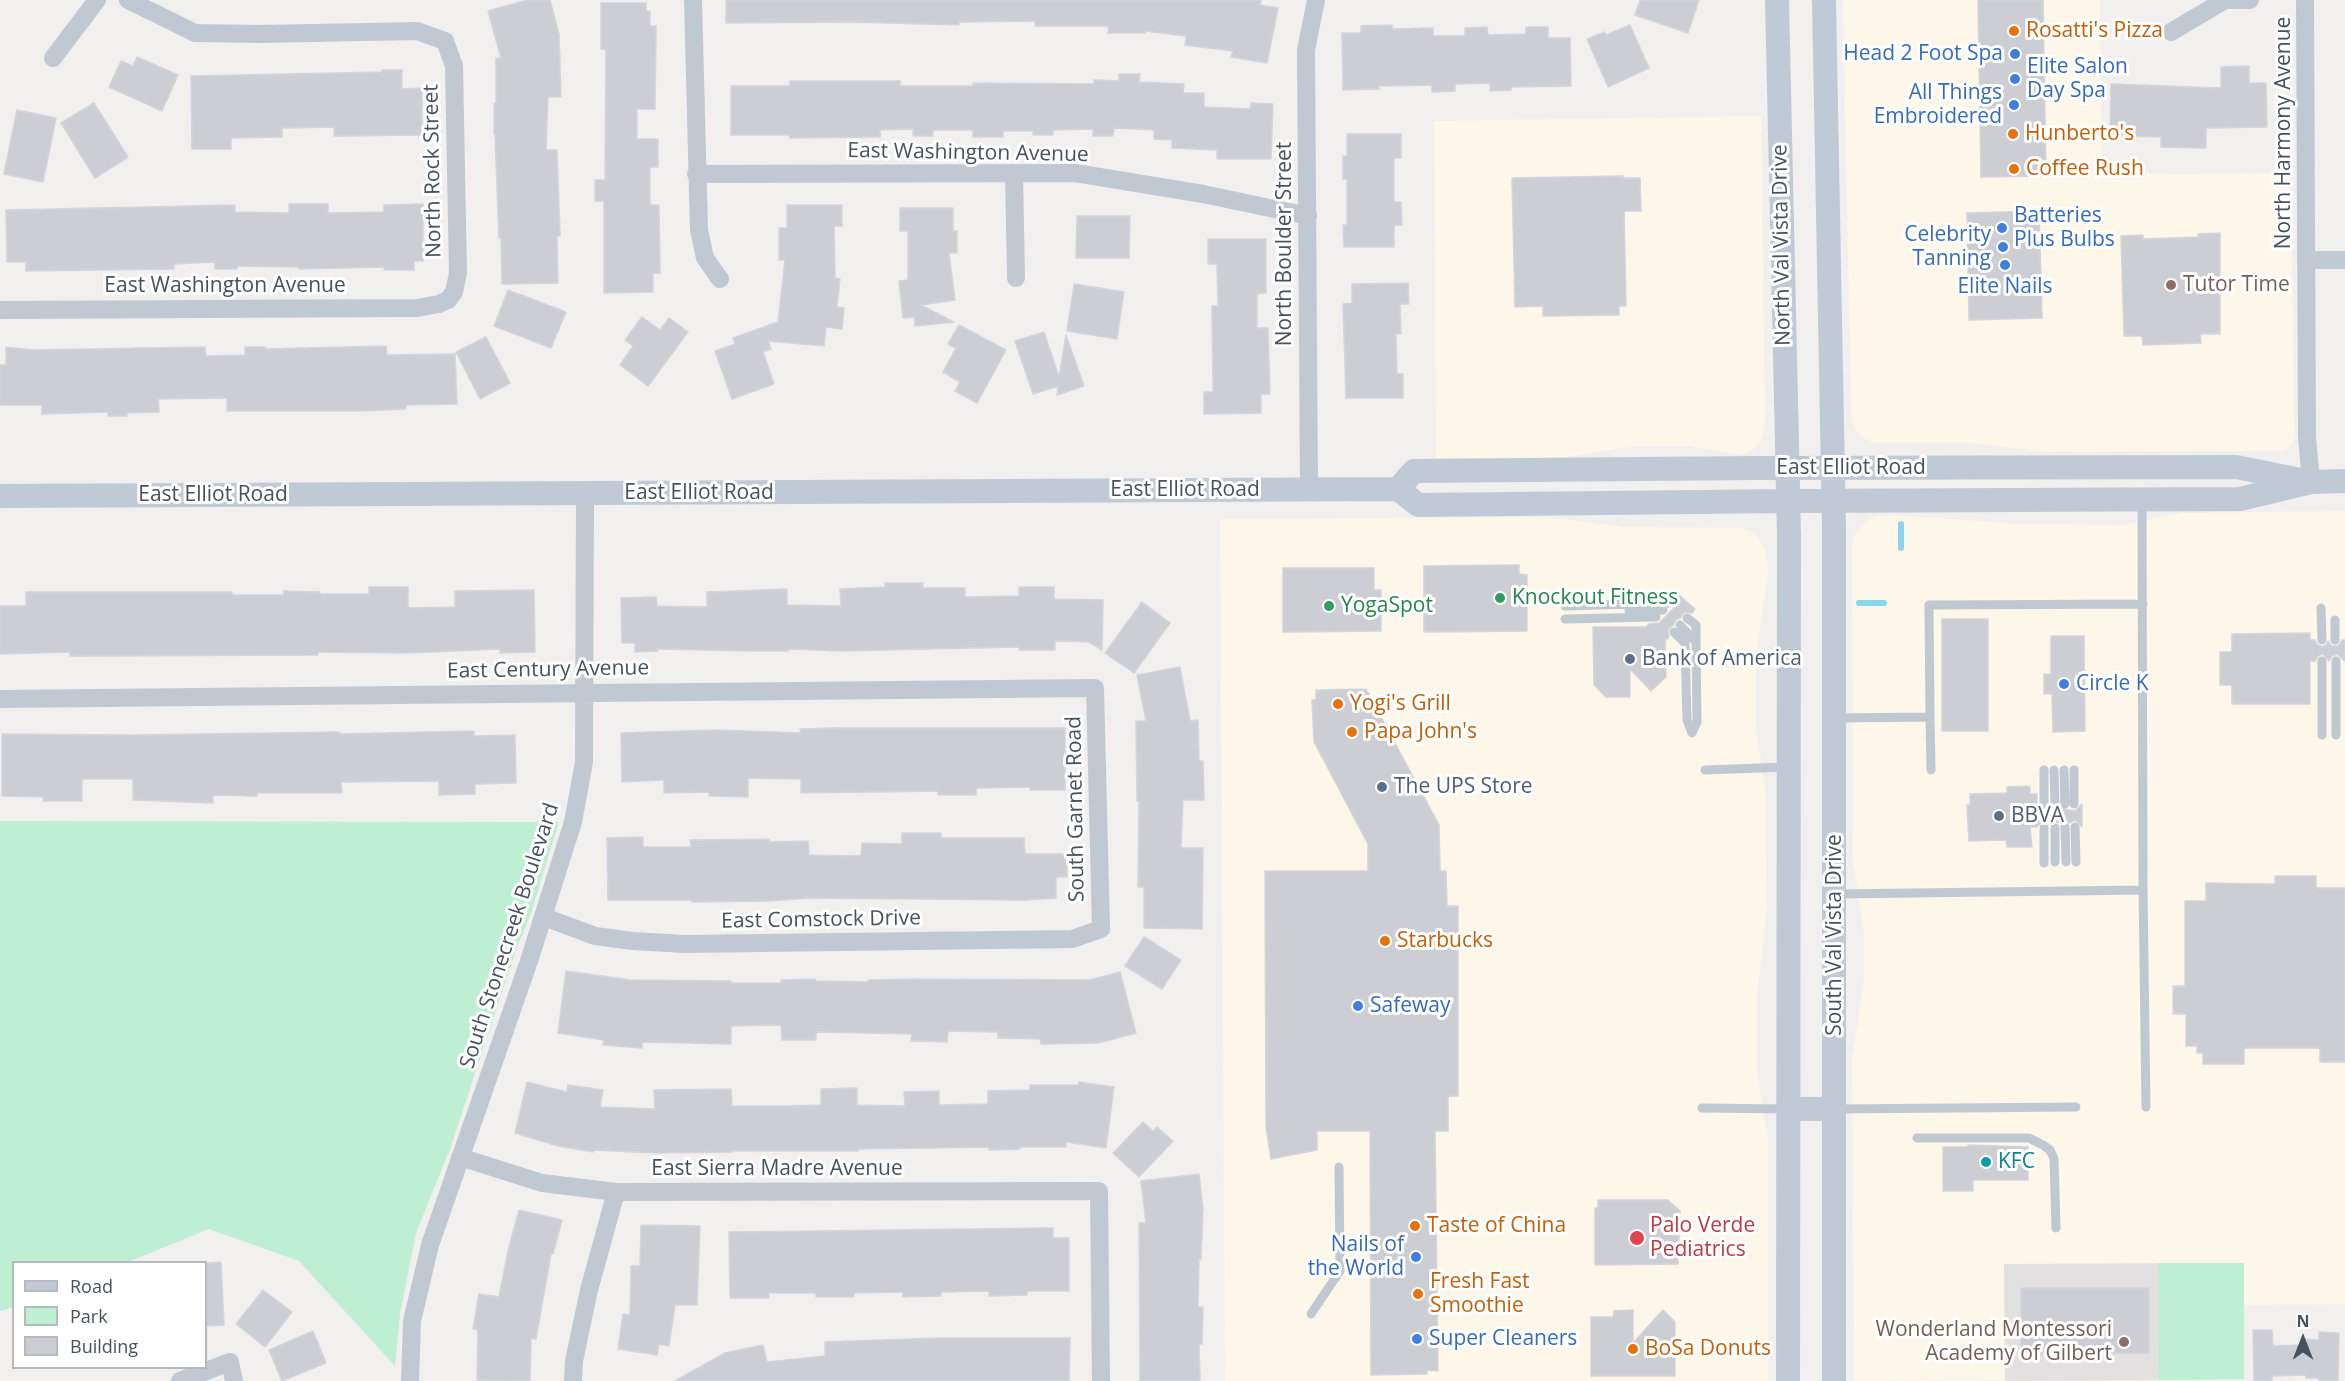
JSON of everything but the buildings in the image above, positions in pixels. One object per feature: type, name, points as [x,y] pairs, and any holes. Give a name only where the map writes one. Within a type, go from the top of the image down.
[{"type":"main road","name":"North Val Vista Drive","points":[[1778,0],[1788,486]]},
{"type":"main road","points":[[1824,0],[1833,486]]},
{"type":"main road","name":"East Elliot Road","points":[[0,496],[1398,489],[1418,505],[1529,504],[1788,486],[1833,486],[2236,468],[2311,482]]},
{"type":"main road","name":"East Elliot Road","points":[[1398,489],[1414,471],[1612,470],[1788,486],[2142,500],[2240,499],[2311,482],[2345,481]]},
{"type":"main road","points":[[1529,504],[1548,489],[1588,488],[1602,482],[1612,470]]},
{"type":"main road","points":[[1788,486],[1788,1381]]},
{"type":"main road","name":"South Val Vista Drive","points":[[1833,486],[1834,1381]]},
{"type":"main road","points":[[1788,1109],[1835,1109]]},
{"type":"street","points":[[53,58],[97,0]]},
{"type":"street","name":"North Rock Street","points":[[128,0],[195,33],[417,31],[445,41],[454,66],[458,273],[454,292],[448,300]]},
{"type":"street","points":[[693,0],[696,174],[701,244],[705,258],[720,279]]},
{"type":"street","name":"North Boulder Street","points":[[1309,489],[1306,50],[1316,0]]},
{"type":"street","points":[[2171,32],[2225,0],[2250,0]]},
{"type":"street","name":"North Harmony Avenue","points":[[2305,0],[2307,437],[2311,482]]},
{"type":"street","points":[[1014,173],[1016,278]]},
{"type":"street","name":"East Washington Avenue","points":[[696,174],[1075,173],[1203,194],[1308,216]]},
{"type":"street","points":[[2307,260],[2345,260]]},
{"type":"street","name":"East Washington Avenue","points":[[0,310],[417,308],[448,300]]},
{"type":"street","name":"South Stonecreek Boulevard","points":[[411,1381],[412,1321],[430,1245],[544,917],[573,822],[584,762],[585,494]]},
{"type":"street","name":"East Century Avenue","points":[[0,699],[1095,688]]},
{"type":"street","name":"South Garnet Road","points":[[1095,688],[1101,929]]},
{"type":"street","name":"East Comstock Drive","points":[[544,917],[595,936],[685,944],[1072,939],[1101,929]]},
{"type":"street","name":"East Sierra Madre Avenue","points":[[460,1157],[542,1183],[616,1192],[1099,1191],[1101,1381]]},
{"type":"street","points":[[573,1381],[574,1361],[589,1290],[616,1192]]},
{"type":"street","points":[[180,1381],[230,1362],[234,1381]]},
{"type":"lane","points":[[2142,500],[2146,1107]]},
{"type":"lane","points":[[1931,770],[1929,605],[2143,604]]},
{"type":"lane","points":[[2321,608],[2322,639]]},
{"type":"lane","points":[[1565,612],[1663,610],[1565,612]]},
{"type":"lane","points":[[2335,620],[2335,639]]},
{"type":"lane","points":[[1680,625],[1696,642],[1697,722],[1692,733],[1687,720],[1685,643],[1680,625]]},
{"type":"lane","points":[[2322,661],[2322,735]]},
{"type":"lane","points":[[2336,661],[2336,735]]},
{"type":"lane","points":[[1834,718],[1930,717]]},
{"type":"lane","points":[[1705,770],[1788,767]]},
{"type":"lane","points":[[2044,770],[2059,805]]},
{"type":"lane","points":[[2059,805],[2064,770],[2059,805]]},
{"type":"lane","points":[[2070,827],[2071,862]]},
{"type":"lane","points":[[2044,828],[2044,863]]},
{"type":"lane","points":[[2055,828],[2055,862]]},
{"type":"lane","points":[[1835,894],[2143,891]]},
{"type":"lane","points":[[1835,1109],[2076,1107]]},
{"type":"lane","points":[[1702,1108],[1788,1109]]},
{"type":"lane","points":[[1917,1138],[2029,1138],[2043,1145],[2050,1150],[2054,1159],[2056,1228]]},
{"type":"lane","points":[[1311,1314],[1340,1271],[1339,1167]]},
{"type":"shaded area","points":[[1843,0],[2100,0],[2102,174],[2290,173],[2295,436],[2292,444],[2285,450],[2274,451],[2046,452],[1972,443],[1873,443],[1861,436],[1855,430],[1851,414]]},
{"type":"shaded area","points":[[1761,116],[1765,424],[1761,440],[1753,450],[1743,454],[1733,454],[1691,446],[1637,446],[1565,457],[1436,458],[1434,121]]},
{"type":"shaded area","points":[[2345,511],[2345,1304],[2244,1305],[2244,1379],[1854,1381],[1852,1059],[1864,980],[1864,934],[1853,859],[1852,543],[1854,535],[1869,519],[1893,515],[2020,524],[2123,525],[2180,513]]},
{"type":"shaded area","points":[[1545,517],[1625,527],[1741,528],[1758,538],[1766,550],[1768,573],[1756,656],[1756,730],[1766,794],[1767,911],[1757,996],[1757,1071],[1768,1140],[1768,1381],[1225,1381],[1220,519]]},
{"type":"shaded area","name":"Wonderland Montessori Academy of Gilbert","points":[[2244,1263],[2244,1379],[2005,1381],[2004,1264]]},
{"type":"green space","points":[[0,821],[559,822],[531,913],[515,953],[450,1149],[416,1233],[400,1314],[395,1366],[299,1261],[209,1229],[130,1261],[12,1261],[12,1307],[0,1311]]},
{"type":"green space","points":[[2158,1263],[2244,1263],[2244,1379],[2159,1380]]},
{"type":"waterway","points":[[1901,524],[1901,548]]},
{"type":"waterway","points":[[1859,603],[1884,603]]},
{"type":"waterway","points":[[1730,660],[1745,659]]},
{"type":"place","name":"Rosatti's Pizza","points":[[2014,31]]},
{"type":"place","name":"Head 2 Foot Spa","points":[[2015,54]]},
{"type":"place","name":"Elite Salon Day Spa","points":[[2015,79]]},
{"type":"place","name":"All Things Embroidered","points":[[2014,105]]},
{"type":"place","name":"Hunberto's","points":[[2013,134]]},
{"type":"place","name":"Coffee Rush","points":[[2014,169]]},
{"type":"place","name":"Batteries Plus Bulbs","points":[[2002,228]]},
{"type":"place","name":"Celebrity Tanning","points":[[2003,247]]},
{"type":"place","name":"Elite Nails","points":[[2005,265]]},
{"type":"place","name":"Tutor Time","points":[[2171,285]]},
{"type":"place","name":"Knockout Fitness","points":[[1500,598]]},
{"type":"place","name":"YogaSpot","points":[[1329,606]]},
{"type":"place","name":"Bank of America","points":[[1630,659]]},
{"type":"place","name":"Circle K","points":[[2064,684]]},
{"type":"place","name":"Yogi's Grill","points":[[1338,704]]},
{"type":"place","name":"Papa John's","points":[[1352,732]]},
{"type":"place","name":"The UPS Store","points":[[1382,787]]},
{"type":"place","name":"BBVA","points":[[1999,816]]},
{"type":"place","name":"Starbucks","points":[[1385,941]]},
{"type":"place","name":"Safeway","points":[[1358,1006]]},
{"type":"place","name":"KFC","points":[[1986,1162]]},
{"type":"place","name":"Taste of China","points":[[1415,1226]]},
{"type":"place","name":"Palo Verde Pediatrics","points":[[1637,1238]]},
{"type":"place","name":"Nails of the World","points":[[1416,1257]]},
{"type":"place","name":"Fresh Fast Smoothie","points":[[1418,1294]]},
{"type":"place","name":"Super Cleaners","points":[[1417,1339]]},
{"type":"place","name":"Wonderland Montessori Academy of Gilbert","points":[[2124,1342]]},
{"type":"place","name":"BoSa Donuts","points":[[1633,1349]]}]
